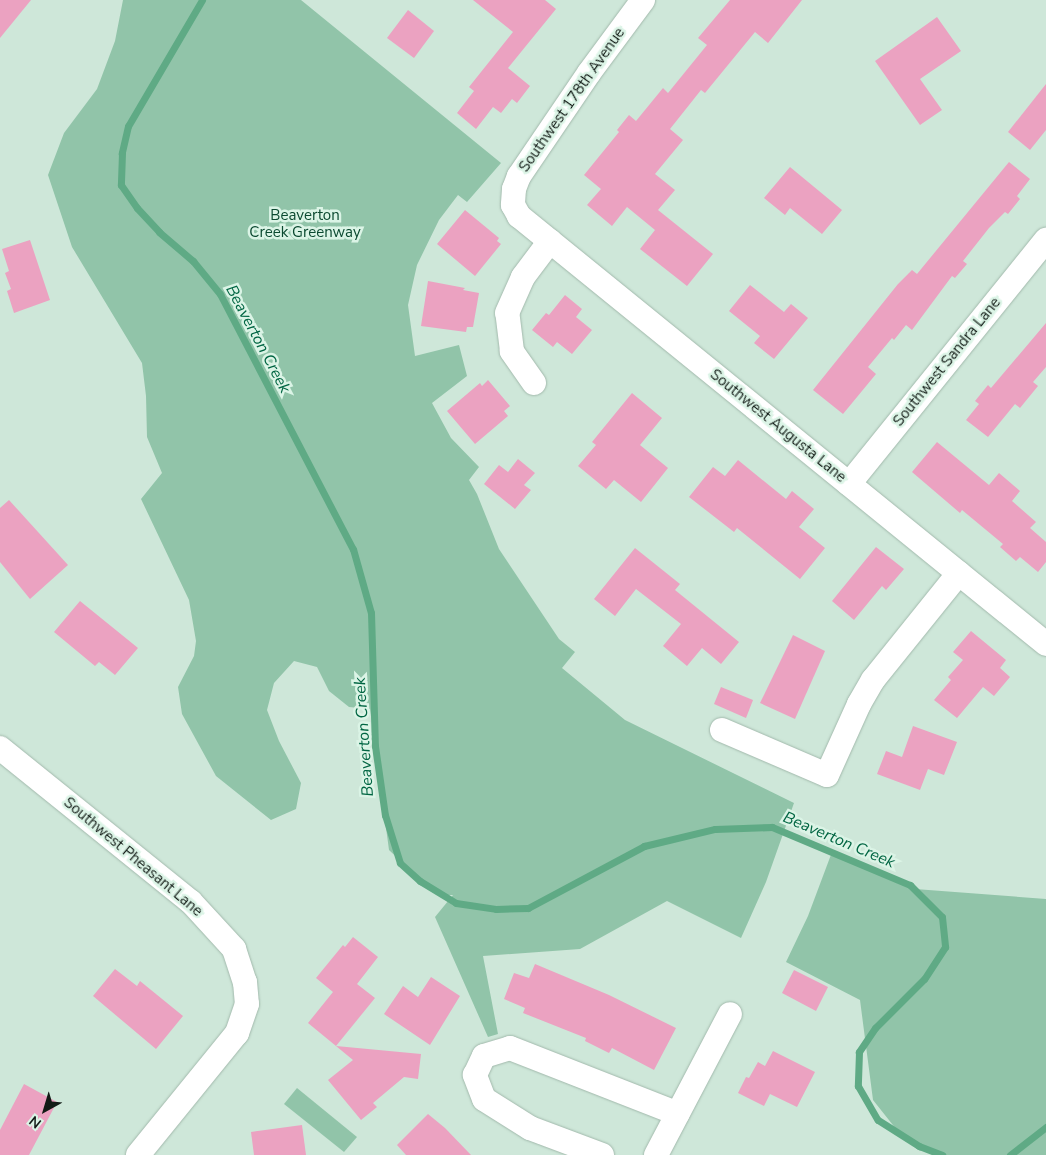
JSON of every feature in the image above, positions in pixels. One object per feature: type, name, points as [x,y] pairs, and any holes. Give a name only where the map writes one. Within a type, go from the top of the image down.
[{"type":"street","name":"Southwest 178th Avenue","points":[[514,205],[514,189],[519,176],[589,73],[643,0]]},
{"type":"street","name":"Southwest Augusta Lane","points":[[514,205],[519,216],[1046,644]]},
{"type":"street","name":"Southwest Sandra Lane","points":[[849,484],[1046,240]]},
{"type":"street","points":[[534,383],[512,351],[508,313],[523,277],[550,241]]},
{"type":"street","points":[[722,730],[827,775],[859,704],[873,680],[959,573]]},
{"type":"street","name":"Southwest Pheasant Lane","points":[[0,748],[191,902],[234,949],[245,982],[247,1004],[237,1033],[138,1155]]},
{"type":"street","points":[[656,1155],[730,1014]]},
{"type":"street","points":[[602,1155],[530,1128],[484,1099],[475,1075],[484,1056],[510,1048],[678,1114]]},
{"type":"green space","name":"Beaverton Creek Greenway","points":[[123,0],[301,0],[501,163],[467,202],[458,195],[439,220],[417,265],[408,305],[415,356],[459,345],[467,376],[432,403],[451,438],[479,467],[469,480],[477,494],[499,549],[559,639],[575,652],[562,668],[625,720],[794,803],[766,882],[741,938],[667,901],[580,949],[483,956],[498,1034],[488,1037],[435,917],[453,895],[445,895],[426,885],[389,850],[370,709],[349,707],[329,691],[317,667],[294,661],[274,683],[267,710],[279,741],[301,783],[296,809],[271,820],[216,776],[182,714],[178,687],[194,656],[196,641],[189,600],[141,499],[162,473],[147,437],[146,396],[142,363],[72,247],[48,175],[64,133],[97,89],[115,41]]},
{"type":"green space","points":[[832,852],[915,889],[1046,899],[1046,1155],[939,1155],[904,1139],[873,1100],[860,1000],[786,962],[808,916]]},
{"type":"green space","points":[[297,1088],[357,1137],[344,1152],[284,1104]]},
{"type":"building","points":[[0,0],[31,0],[0,38]]},
{"type":"building","points":[[473,0],[545,0],[556,9],[508,68],[530,86],[517,103],[512,99],[501,113],[493,107],[476,129],[457,113],[474,91],[469,87],[513,32]]},
{"type":"building","points":[[730,0],[802,0],[768,43],[755,32],[705,93],[701,90],[670,129],[683,140],[655,174],[675,190],[658,210],[713,254],[687,286],[640,249],[655,230],[627,207],[612,226],[587,205],[601,189],[584,175],[619,132],[617,130],[629,115],[636,121],[663,88],[668,93],[707,45],[698,38]]},
{"type":"building","points":[[408,10],[434,31],[414,58],[387,38]]},
{"type":"building","points":[[937,17],[961,51],[920,79],[942,110],[920,125],[875,61]]},
{"type":"building","points":[[1046,84],[1046,130],[1030,150],[1008,132]]},
{"type":"building","points":[[1009,162],[1030,179],[1017,196],[1020,199],[1008,214],[1005,212],[989,228],[963,261],[967,264],[955,278],[952,276],[912,330],[906,325],[894,340],[892,338],[868,367],[876,374],[843,414],[813,390],[898,284],[912,270],[917,274]]},
{"type":"building","points":[[790,167],[842,210],[822,234],[790,208],[785,215],[764,198]]},
{"type":"building","points":[[465,210],[499,238],[497,241],[501,244],[475,276],[437,244]]},
{"type":"building","points":[[30,240],[50,300],[14,313],[7,291],[11,289],[5,273],[9,271],[2,249]]},
{"type":"building","points":[[428,281],[465,288],[463,290],[479,293],[473,327],[467,327],[466,332],[421,326]]},
{"type":"building","points":[[750,285],[784,312],[791,304],[808,318],[774,359],[754,343],[760,336],[729,311]]},
{"type":"building","points":[[565,295],[582,309],[576,317],[592,330],[572,354],[557,342],[553,347],[532,330],[546,313],[549,315]]},
{"type":"building","points":[[1046,323],[1046,367],[1033,382],[1038,386],[1020,408],[1015,404],[988,437],[966,420],[979,404],[975,401],[988,385],[991,388]]},
{"type":"building","points":[[488,380],[510,406],[504,411],[508,416],[475,444],[447,411],[480,383],[482,386]]},
{"type":"building","points":[[632,393],[662,418],[640,445],[668,468],[641,502],[614,480],[606,489],[578,466],[596,445],[592,442]]},
{"type":"building","points":[[937,442],[989,485],[999,473],[1020,491],[1012,501],[1036,522],[1030,528],[1046,542],[1046,562],[1038,572],[1020,557],[1016,561],[1000,547],[1003,544],[962,510],[960,513],[912,472]]},
{"type":"building","points":[[518,459],[535,473],[524,485],[531,490],[515,509],[484,484],[499,465],[508,472]]},
{"type":"building","points":[[738,460],[786,499],[792,491],[814,509],[799,527],[825,548],[800,579],[737,528],[734,532],[689,497],[713,467],[725,476]]},
{"type":"building","points":[[9,500],[68,565],[30,599],[0,562],[0,508]]},
{"type":"building","points":[[876,547],[904,569],[886,590],[882,586],[854,620],[832,601]]},
{"type":"building","points":[[635,548],[680,584],[675,590],[739,642],[721,664],[702,648],[687,666],[663,646],[681,624],[636,589],[615,616],[594,599]]},
{"type":"building","points":[[80,601],[138,648],[115,675],[99,662],[95,666],[54,632]]},
{"type":"building","points":[[971,631],[1006,660],[1000,668],[1010,677],[994,696],[983,687],[957,718],[934,700],[951,680],[948,677],[963,660],[953,652]]},
{"type":"building","points":[[793,635],[825,651],[795,719],[760,703]]},
{"type":"building","points":[[721,687],[753,700],[746,718],[714,704]]},
{"type":"building","points":[[913,726],[957,742],[944,775],[928,769],[920,790],[877,774],[886,751],[902,757]]},
{"type":"building","points":[[353,937],[378,957],[357,984],[375,998],[336,1046],[308,1023],[333,992],[316,978],[343,945],[345,947]]},
{"type":"building","points":[[535,964],[609,995],[676,1028],[654,1070],[612,1048],[609,1053],[585,1041],[586,1038],[523,1013],[525,1008],[504,999],[514,973],[529,978]]},
{"type":"building","points":[[115,969],[137,986],[140,981],[183,1016],[156,1049],[93,996]]},
{"type":"building","points":[[794,970],[828,987],[816,1011],[782,993]]},
{"type":"building","points":[[431,977],[460,996],[430,1045],[384,1014],[403,986],[418,997]]},
{"type":"building","points":[[336,1046],[421,1054],[418,1079],[404,1077],[373,1103],[377,1107],[361,1120],[328,1080],[353,1060]]},
{"type":"building","points":[[773,1051],[815,1072],[797,1107],[770,1094],[764,1106],[738,1093],[746,1077],[749,1078],[758,1062],[765,1066]]},
{"type":"building","points":[[24,1084],[57,1102],[29,1155],[0,1155],[0,1130]]},
{"type":"building","points":[[428,1114],[445,1128],[471,1155],[406,1155],[397,1145]]},
{"type":"building","points":[[302,1125],[306,1155],[254,1155],[251,1132]]},
{"type":"waterway","name":"Beaverton Creek","points":[[202,0],[128,126],[122,153],[121,185],[137,208],[159,232],[193,261],[220,294],[353,549],[371,613],[375,746],[385,815],[400,863],[420,881],[456,903],[496,909],[528,908],[644,846],[715,829],[772,827],[910,885],[942,917],[945,947],[924,979],[875,1028],[859,1052],[858,1086],[878,1120],[919,1146],[942,1155]]},
{"type":"waterway","name":"Beaverton Creek","points":[[1010,1155],[1046,1127]]}]
